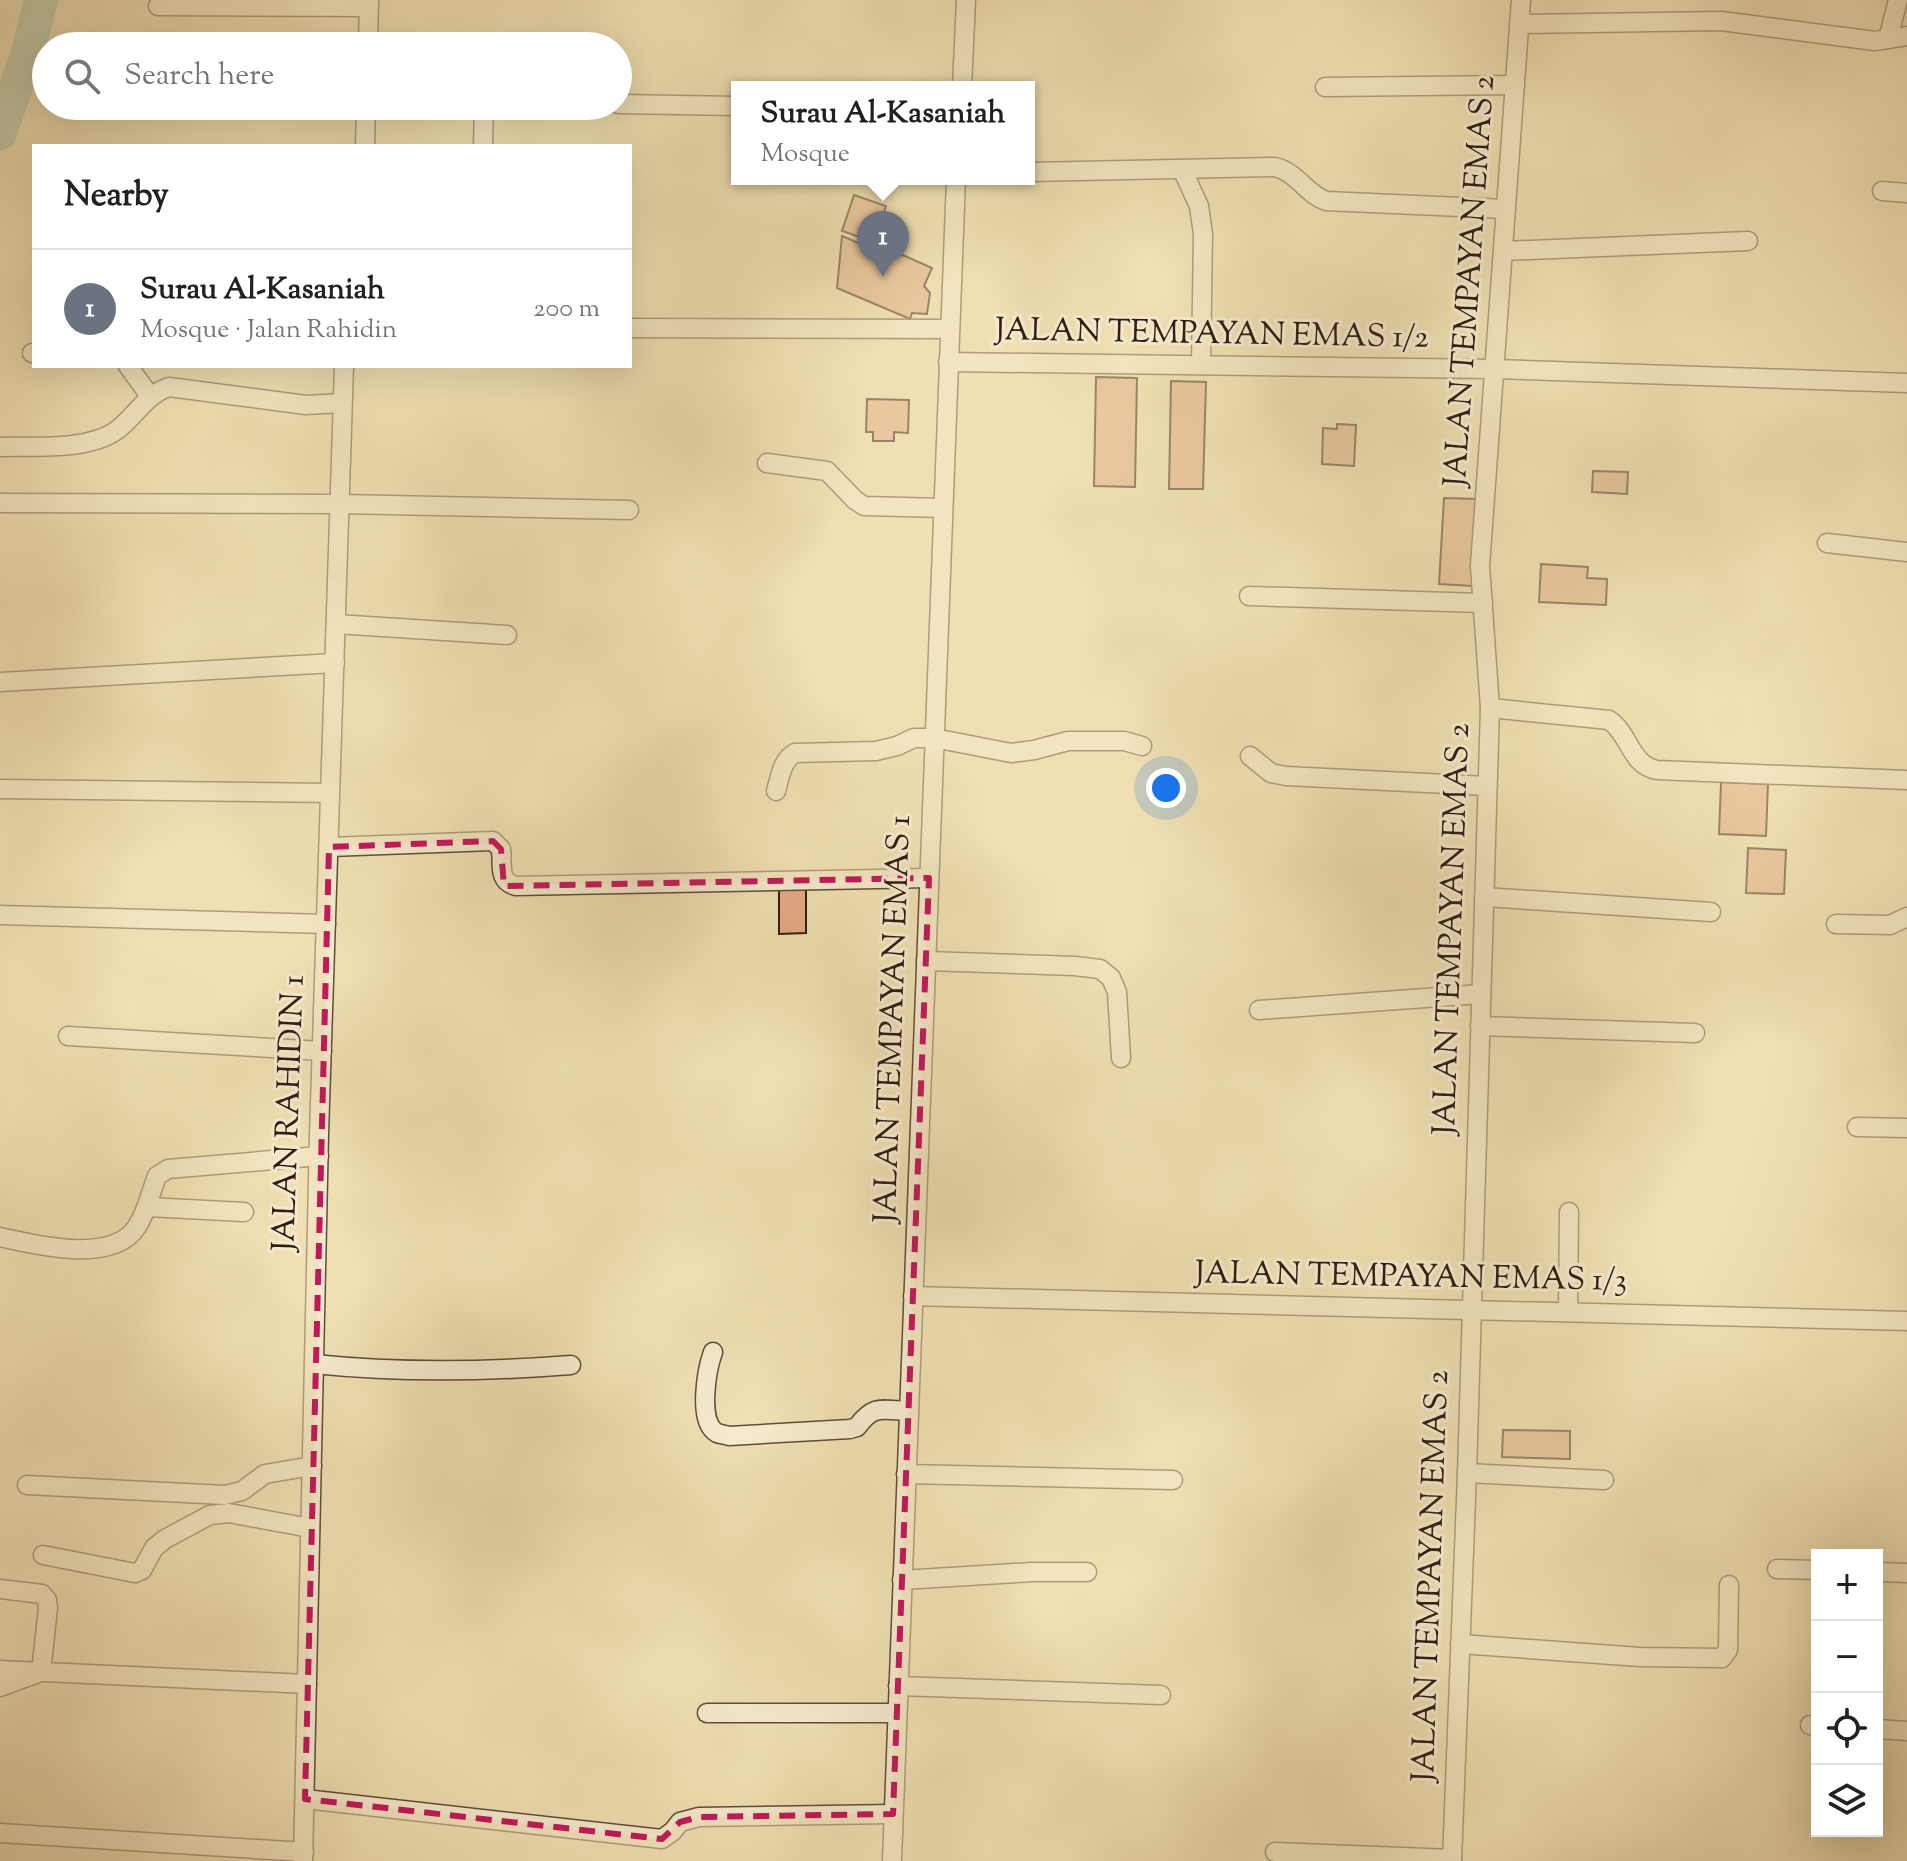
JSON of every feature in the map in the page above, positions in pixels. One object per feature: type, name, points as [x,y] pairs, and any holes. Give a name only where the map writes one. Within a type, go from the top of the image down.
[{"type":"street","points":[[962,81],[966,0]]},
{"type":"street","name":"JALAN TEMPAYAN EMAS 2","points":[[1452,1860],[1490,708],[1480,566],[1521,0]]},
{"type":"street","points":[[1888,39],[1898,0]]},
{"type":"street","points":[[158,6],[369,3],[368,32]]},
{"type":"street","points":[[1519,24],[1721,21],[1875,41],[1907,36]]},
{"type":"street","points":[[1325,87],[1515,85]]},
{"type":"street","points":[[632,104],[731,106]]},
{"type":"street","points":[[365,144],[366,120]]},
{"type":"street","points":[[483,144],[484,120]]},
{"type":"street","points":[[1182,169],[1199,206],[1203,234],[1201,365]]},
{"type":"street","points":[[1035,172],[1283,169],[1326,201],[1506,209]]},
{"type":"street","name":"JALAN TEMPAYAN EMAS 1","points":[[892,1861],[956,185]]},
{"type":"street","points":[[1882,191],[1907,193]]},
{"type":"street","points":[[1503,251],[1748,241]]},
{"type":"street","points":[[632,328],[950,329]]},
{"type":"street","name":"JALAN TEMPAYAN EMAS 1/2","points":[[948,362],[1494,369],[1907,383]]},
{"type":"street","points":[[129,368],[150,396]]},
{"type":"street","name":"JALAN RAHIDIN 1","points":[[304,1857],[319,1156],[344,368]]},
{"type":"street","points":[[0,447],[96,442],[121,427],[150,396],[169,387],[306,405],[342,403]]},
{"type":"street","points":[[767,463],[827,471],[864,506],[943,508]]},
{"type":"street","points":[[0,503],[340,504],[629,510]]},
{"type":"street","points":[[1827,543],[1907,552]]},
{"type":"street","points":[[1249,596],[1483,603]]},
{"type":"street","points":[[336,624],[507,635]]},
{"type":"street","points":[[0,682],[335,663]]},
{"type":"street","points":[[1490,708],[1609,720],[1621,732],[1641,764],[1657,770],[1907,780]]},
{"type":"street","points":[[776,791],[788,757],[795,753],[876,751],[914,738],[934,738],[1011,753],[1068,741],[1124,741],[1142,746]]},
{"type":"street","points":[[1250,756],[1271,773],[1286,776],[1487,786]]},
{"type":"street","points":[[0,789],[329,793]]},
{"type":"street","points":[[329,847],[493,841],[501,849],[503,876],[516,886],[929,878]]},
{"type":"street","points":[[1484,897],[1711,912]]},
{"type":"street","points":[[0,915],[326,924]]},
{"type":"street","points":[[1836,924],[1890,925],[1907,917]]},
{"type":"street","points":[[926,961],[1100,969],[1111,978],[1117,992],[1121,1058]]},
{"type":"street","points":[[1259,1010],[1481,994]]},
{"type":"street","points":[[1480,1026],[1695,1033]]},
{"type":"street","points":[[68,1036],[322,1051]]},
{"type":"street","points":[[1857,1127],[1907,1128]]},
{"type":"street","points":[[0,1237],[80,1249],[109,1247],[124,1241],[135,1230],[148,1207],[157,1176],[168,1169],[319,1156]]},
{"type":"street","points":[[148,1207],[244,1212]]},
{"type":"street","points":[[1568,1312],[1569,1212]]},
{"type":"street","name":"JALAN TEMPAYAN EMAS 1/3","points":[[913,1296],[1907,1321]]},
{"type":"street","points":[[713,1352],[707,1369],[707,1414],[710,1427],[717,1434],[729,1436],[850,1429],[857,1427],[869,1411],[909,1411]]},
{"type":"street","points":[[314,1364],[386,1371],[571,1365]]},
{"type":"street","points":[[27,1485],[225,1495],[242,1491],[265,1474],[312,1466]]},
{"type":"street","points":[[1467,1473],[1604,1480]]},
{"type":"street","points":[[906,1474],[1173,1480]]},
{"type":"street","points":[[43,1555],[135,1573],[142,1570],[154,1548],[165,1539],[210,1515],[229,1513],[310,1528]]},
{"type":"street","points":[[1777,1569],[1811,1570]]},
{"type":"street","points":[[902,1580],[1087,1572]]},
{"type":"street","points":[[1883,1572],[1907,1573]]},
{"type":"street","points":[[1460,1644],[1640,1657],[1722,1658],[1728,1650],[1729,1585]]},
{"type":"street","points":[[0,1589],[35,1592],[47,1600],[41,1672]]},
{"type":"street","points":[[0,1670],[307,1684]]},
{"type":"street","points":[[0,1687],[41,1672]]},
{"type":"street","points":[[898,1686],[1161,1695]]},
{"type":"street","points":[[707,1713],[897,1713]]},
{"type":"street","points":[[1883,1729],[1907,1731]]},
{"type":"street","points":[[305,1799],[662,1839],[680,1822],[699,1817],[893,1814]]},
{"type":"street","points":[[0,1833],[304,1857]]},
{"type":"street","points":[[1275,1852],[1452,1860]]},
{"type":"highlighted area","points":[[493,841],[501,849],[504,886],[929,878],[893,1814],[699,1817],[680,1822],[662,1839],[305,1799],[329,847]]},
{"type":"building","points":[[854,195],[886,206],[874,242],[842,231]]},
{"type":"building","points":[[842,236],[884,254],[887,248],[932,268],[924,286],[930,293],[927,314],[912,313],[910,319],[837,288]]},
{"type":"building","points":[[1096,377],[1137,378],[1135,487],[1094,486]]},
{"type":"building","points":[[1171,381],[1206,382],[1203,489],[1169,489]]},
{"type":"building","points":[[867,399],[909,400],[908,433],[894,432],[894,441],[873,441],[873,432],[866,432]]},
{"type":"building","points":[[1337,424],[1356,425],[1354,466],[1322,464],[1323,428],[1337,429]]},
{"type":"building","points":[[1593,471],[1628,472],[1627,494],[1592,492]]},
{"type":"building","points":[[1444,498],[1477,499],[1473,586],[1439,584]]},
{"type":"building","points":[[1541,564],[1588,567],[1587,578],[1607,579],[1606,605],[1539,602]]},
{"type":"building","points":[[1721,782],[1768,784],[1766,836],[1719,834]]},
{"type":"building","points":[[1748,848],[1786,850],[1784,894],[1746,893]]},
{"type":"building","points":[[779,890],[806,890],[806,933],[779,934]]},
{"type":"building","points":[[1503,1430],[1570,1431],[1570,1459],[1502,1457]]},
{"type":"waterway","points":[[33,32],[41,0]]},
{"type":"waterway","points":[[0,133],[32,36]]},
{"type":"place","name":"Surau Al-Kasaniah","points":[[883,277]]}]
